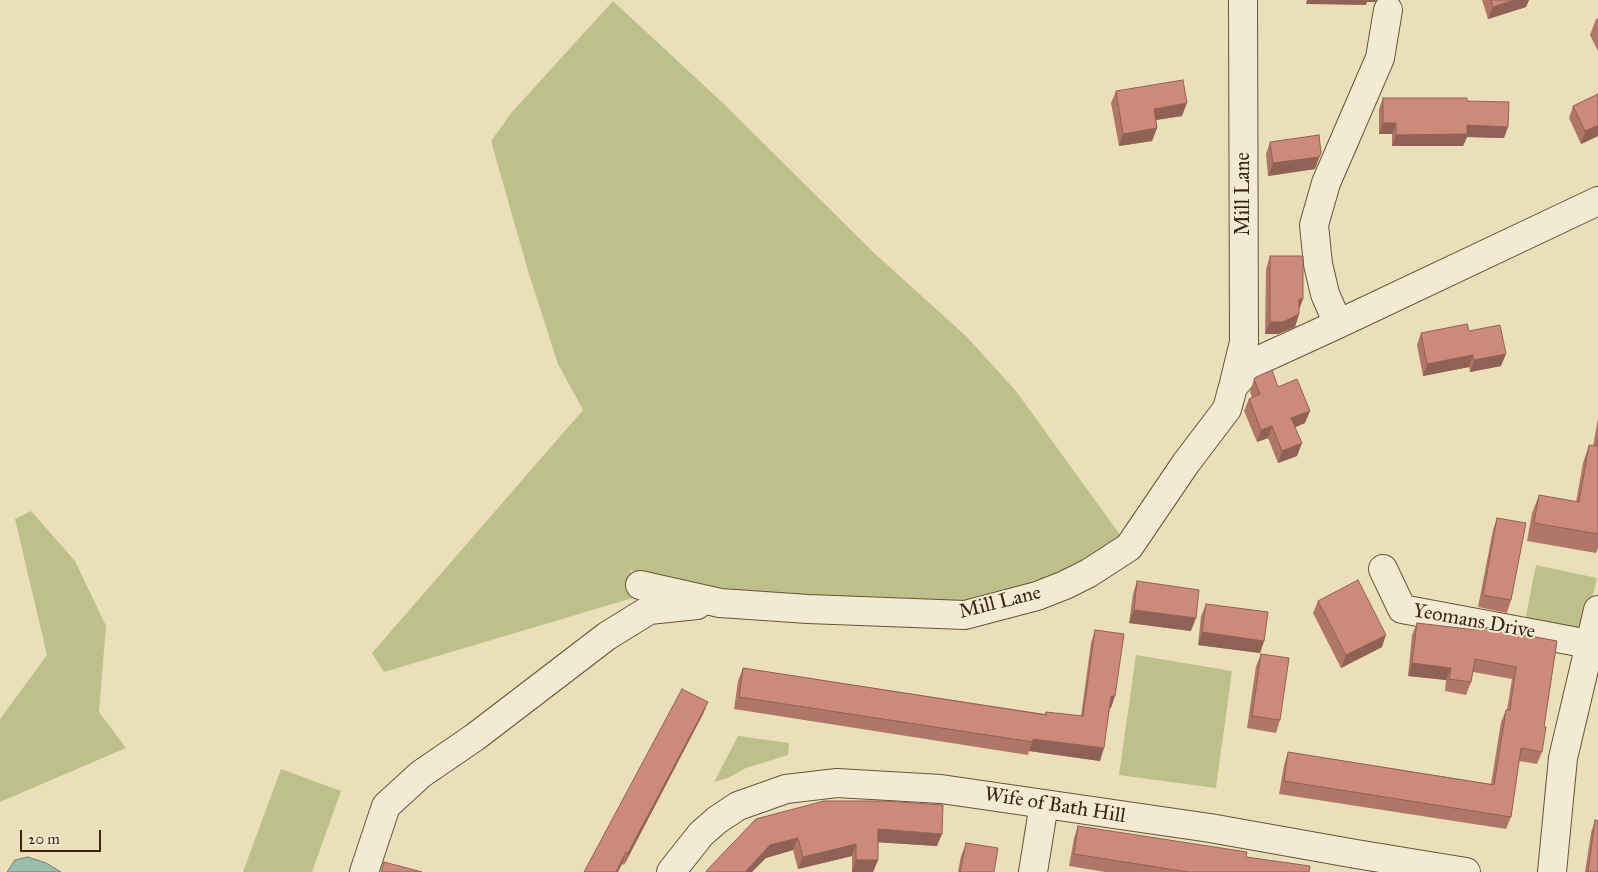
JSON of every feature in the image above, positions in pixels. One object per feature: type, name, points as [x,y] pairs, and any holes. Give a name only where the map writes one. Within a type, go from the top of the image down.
[{"type":"street","name":"Mill Lane","points":[[640,585],[720,602],[808,609],[965,615],[1037,596],[1065,585],[1089,574],[1129,547],[1186,463],[1227,409],[1244,342],[1243,0]]},
{"type":"street","points":[[1338,324],[1325,294],[1318,264],[1314,225],[1326,183],[1380,58],[1388,10]]},
{"type":"street","name":"Mill Lane","points":[[1233,387],[1253,363],[1598,201]]},
{"type":"street","name":"Yeomans Drive","points":[[1383,569],[1402,609],[1590,644]]},
{"type":"street","points":[[364,872],[386,806],[420,774],[475,737],[607,636],[649,610],[720,602]]},
{"type":"street","points":[[1552,872],[1563,758],[1598,610]]},
{"type":"street","name":"Wife of Bath Hill","points":[[671,872],[701,834],[717,820],[738,806],[786,788],[837,783],[941,789],[1210,828],[1355,863],[1466,872]]},
{"type":"street","points":[[1033,872],[1044,804]]},
{"type":"green space","points":[[613,1],[725,105],[873,252],[967,337],[1016,391],[1123,539],[1064,578],[961,606],[732,592],[629,570],[646,594],[384,672],[372,653],[583,410],[558,364],[528,271],[491,141],[512,112]]},
{"type":"green space","points":[[31,511],[75,561],[106,626],[99,712],[126,748],[0,802],[0,719],[47,655],[15,519]]},
{"type":"green space","points":[[1536,565],[1597,578],[1582,638],[1524,626]]},
{"type":"green space","points":[[1136,655],[1232,671],[1216,788],[1119,775]]},
{"type":"green space","points":[[738,736],[789,743],[788,755],[746,768],[728,778],[714,782]]},
{"type":"green space","points":[[281,769],[341,791],[312,872],[243,872]]},
{"type":"shaded area","points":[[28,857],[46,863],[61,872],[7,872],[15,860]]},
{"type":"building","points":[[1491,0],[1514,0],[1493,7]]},
{"type":"building","points":[[1183,80],[1187,103],[1154,109],[1157,128],[1123,134],[1116,91]]},
{"type":"building","points":[[1598,94],[1598,125],[1585,131],[1573,106]]},
{"type":"building","points":[[1383,98],[1467,98],[1467,101],[1509,102],[1508,127],[1467,125],[1467,134],[1396,135],[1396,123],[1383,123]]},
{"type":"building","points":[[1319,135],[1321,153],[1319,157],[1273,163],[1270,142]]},
{"type":"building","points":[[1270,256],[1303,256],[1303,299],[1299,299],[1299,314],[1283,322],[1270,322]]},
{"type":"building","points":[[1467,324],[1469,331],[1500,325],[1506,354],[1474,360],[1473,355],[1427,364],[1421,333]]},
{"type":"building","points":[[1272,370],[1278,387],[1297,379],[1310,411],[1291,418],[1302,443],[1282,451],[1272,426],[1261,430],[1249,399],[1260,394],[1254,379]]},
{"type":"building","points":[[1598,438],[1598,534],[1534,523],[1539,495],[1579,502],[1589,445],[1597,446]]},
{"type":"building","points":[[1497,518],[1526,523],[1511,600],[1483,595]]},
{"type":"building","points":[[1358,580],[1386,635],[1346,655],[1318,601]]},
{"type":"building","points":[[1137,581],[1199,590],[1196,618],[1134,610]]},
{"type":"building","points":[[1206,604],[1268,612],[1264,641],[1202,632]]},
{"type":"building","points":[[1417,623],[1476,630],[1477,626],[1557,641],[1542,752],[1521,748],[1511,817],[1284,781],[1288,752],[1494,785],[1506,710],[1510,710],[1516,667],[1475,659],[1471,682],[1449,679],[1451,668],[1412,663]]},
{"type":"building","points":[[1095,630],[1124,634],[1115,696],[1111,696],[1104,748],[1033,739],[1033,742],[739,697],[743,668],[1046,715],[1046,712],[1083,716]]},
{"type":"building","points":[[1261,654],[1289,658],[1280,720],[1252,716]]},
{"type":"building","points":[[682,689],[708,702],[628,853],[626,852],[616,872],[584,872]]},
{"type":"building","points":[[824,801],[885,801],[943,805],[942,834],[878,829],[878,860],[856,860],[856,844],[803,857],[798,838],[770,845],[745,872],[706,872],[756,819]]},
{"type":"building","points":[[1595,820],[1598,821],[1598,872],[1588,872]]},
{"type":"building","points":[[1078,826],[1247,852],[1246,857],[1310,866],[1309,872],[1188,872],[1074,854]]},
{"type":"building","points":[[966,843],[998,848],[994,872],[960,872]]},
{"type":"building","points":[[384,862],[422,872],[381,872]]}]
